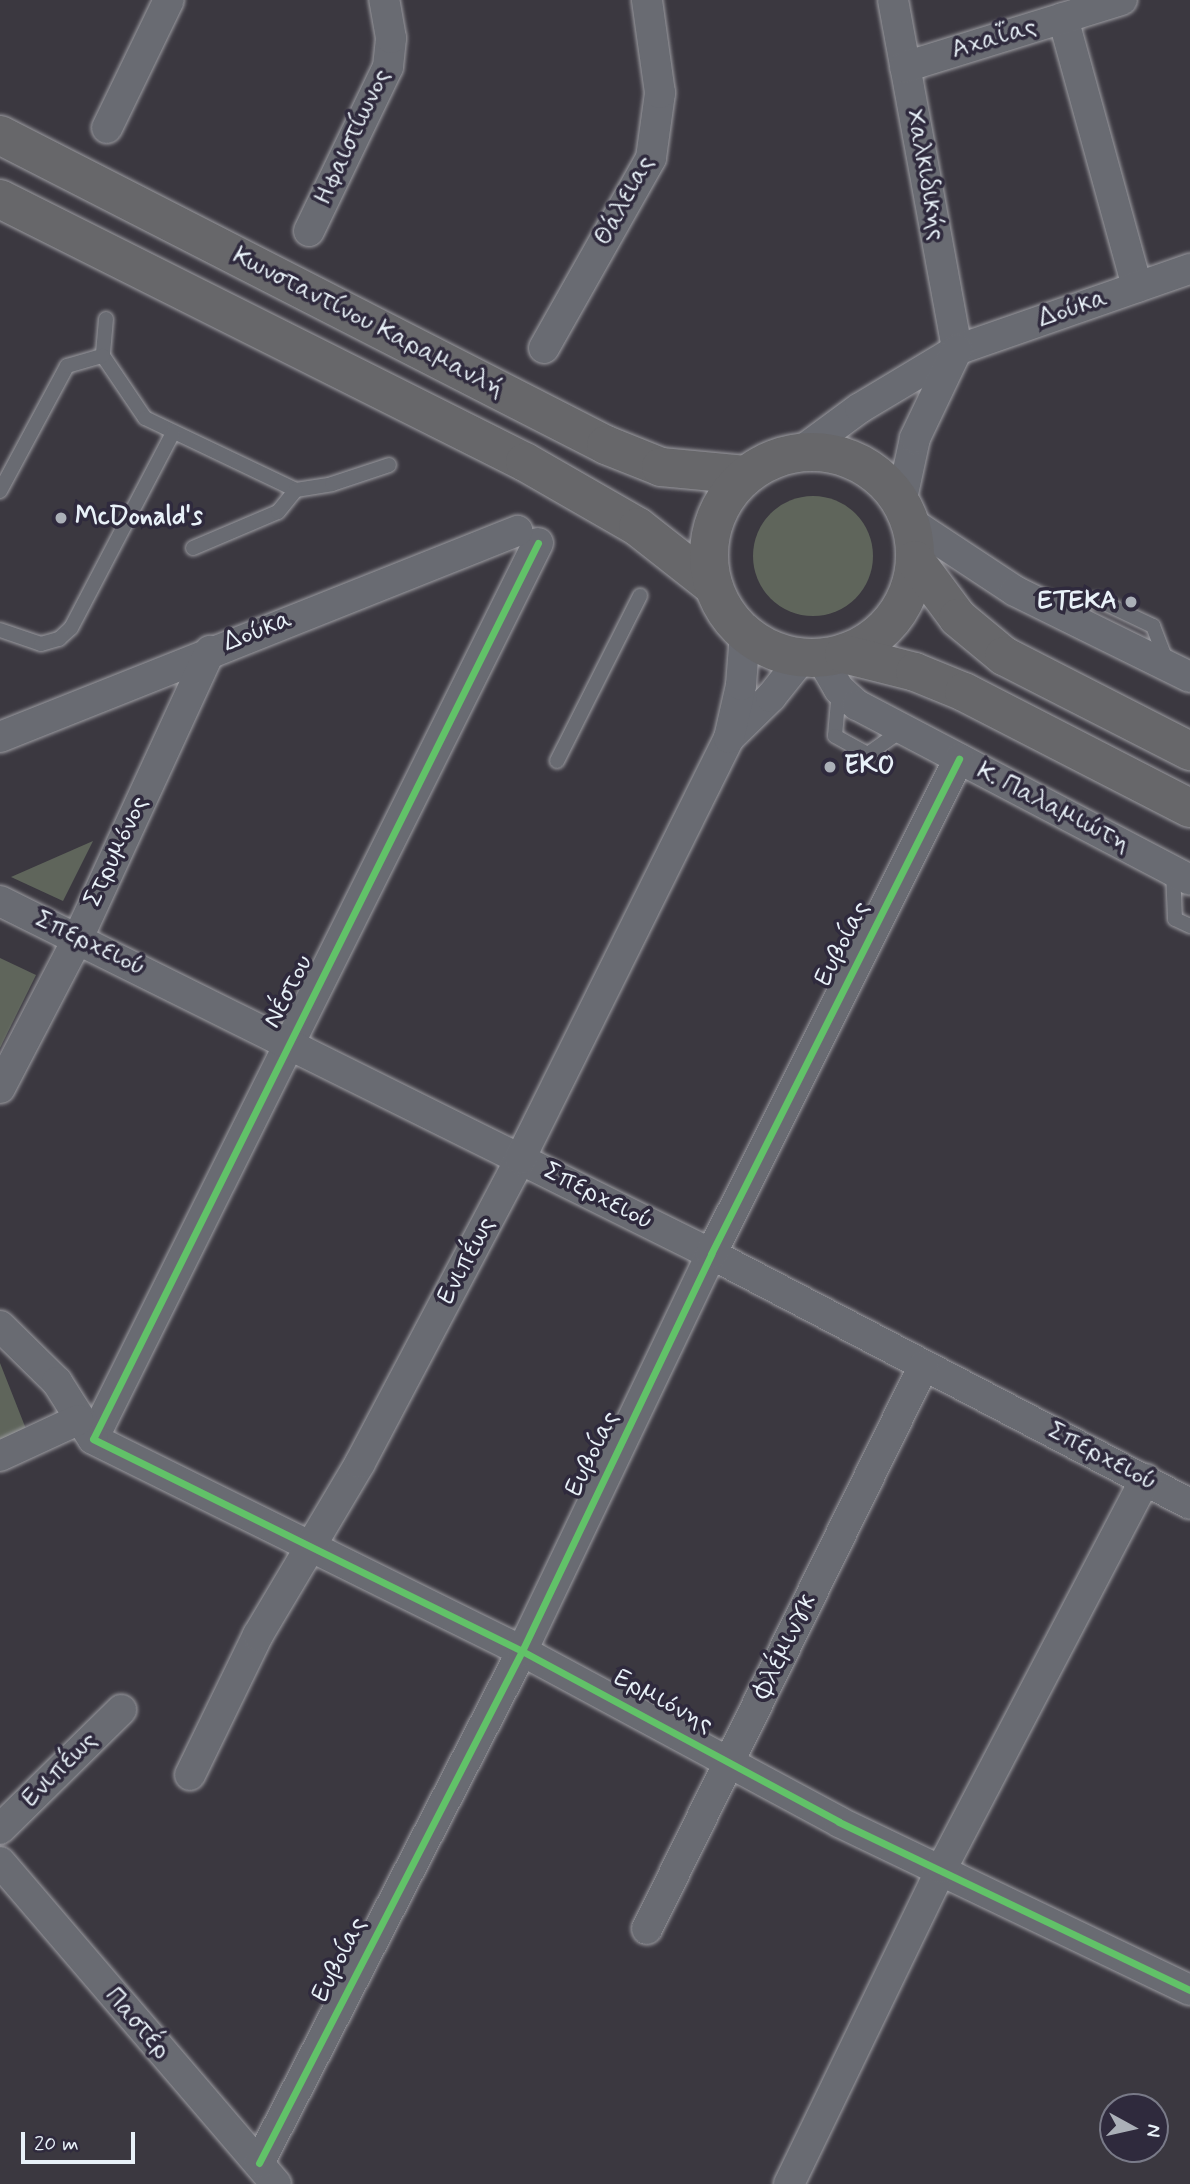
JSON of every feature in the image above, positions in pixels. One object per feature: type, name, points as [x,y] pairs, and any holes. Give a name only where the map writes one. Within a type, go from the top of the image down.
[{"type":"main road","name":"Κωνσταντίνου Καραμανλή","points":[[0,135],[606,445],[661,467],[746,475]]},
{"type":"main road","name":"Κωνσταντίνου Καραμανλή","points":[[0,199],[526,462],[638,527],[713,586]]},
{"type":"main road","name":"Κωνσταντίνου Καραμανλή","points":[[905,512],[885,482],[858,462],[839,455],[800,452],[781,456],[746,475],[716,517],[710,540],[713,586],[722,608],[745,633],[775,652],[827,665],[915,672],[964,692],[1190,808]]},
{"type":"main road","points":[[905,512],[915,560],[958,618],[1003,656],[1190,751]]},
{"type":"main road","points":[[827,665],[883,630],[898,612],[915,560]]},
{"type":"street","points":[[107,128],[169,0]]},
{"type":"street","name":"Ηφαιστίωνος","points":[[309,231],[388,67],[391,38],[384,0]]},
{"type":"street","name":"Θάλειας","points":[[544,348],[651,158],[660,93],[647,0]]},
{"type":"street","name":"Χαλκιδικής","points":[[893,0],[957,349]]},
{"type":"street","name":"Αχαΐας","points":[[905,66],[1122,0]]},
{"type":"street","points":[[1063,18],[1137,287]]},
{"type":"street","name":"Δούκα","points":[[800,452],[860,408],[957,349],[1190,269]]},
{"type":"street","points":[[905,512],[915,438],[957,349]]},
{"type":"street","name":"Κωνσταντίνου Καραμανλή","points":[[905,512],[982,572],[1046,607],[1179,672]]},
{"type":"street","name":"Δούκα","points":[[0,737],[210,651],[528,537]]},
{"type":"street","name":"Νέστου","points":[[96,1437],[528,537]]},
{"type":"street","name":"Ενιπέως","points":[[190,1775],[258,1635],[379,1429],[520,1159],[729,738],[741,685],[745,633]]},
{"type":"street","name":"Στρυμόνος","points":[[0,1088],[78,938],[210,651]]},
{"type":"street","name":"Κ. Παλαμιώτη","points":[[827,665],[857,705],[1181,875]]},
{"type":"street","name":"Ενιπέως","points":[[729,738],[827,665]]},
{"type":"street","name":"Ευβοίας","points":[[267,2174],[522,1651],[711,1254],[959,759]]},
{"type":"street","name":"Σπερχειού","points":[[0,901],[288,1041],[711,1254],[1190,1504]]},
{"type":"street","points":[[0,1326],[57,1382],[96,1437],[0,1456]]},
{"type":"street","name":"Φλέμινγκ","points":[[647,1930],[924,1365]]},
{"type":"street","name":"Ερμιόνης","points":[[96,1437],[522,1651],[731,1761],[839,1822],[942,1868],[1190,1990]]},
{"type":"street","points":[[789,2184],[942,1868],[1145,1479]]},
{"type":"street","name":"Ενιπέως","points":[[0,1829],[121,1710]]},
{"type":"street","name":"Παστέρ","points":[[0,1862],[46,1921],[267,2174]]},
{"type":"lane","points":[[106,319],[103,356],[145,418],[173,433],[296,490],[332,484],[389,465]]},
{"type":"lane","points":[[0,491],[61,373],[67,366],[103,356]]},
{"type":"lane","points":[[0,630],[41,644],[60,639],[71,628],[173,433]]},
{"type":"lane","points":[[193,548],[278,512],[296,490]]},
{"type":"lane","points":[[557,761],[640,596]]},
{"type":"lane","points":[[1181,875],[1175,919],[1190,926]]},
{"type":"shaded area","points":[[813,496],[836,500],[856,513],[869,533],[873,556],[869,579],[856,599],[836,612],[813,616],[790,612],[770,599],[757,579],[753,556],[757,533],[770,513],[790,500]]},
{"type":"shaded area","points":[[93,841],[63,901],[11,877]]},
{"type":"shaded area","points":[[0,958],[36,975],[0,1048]]},
{"type":"shaded area","points":[[0,1363],[26,1429],[0,1441]]},
{"type":"cycle path","points":[[538,543],[93,1439],[522,1651],[839,1822],[1190,1990]]},
{"type":"cycle path","points":[[259,2163],[522,1651],[711,1254],[959,759]]},
{"type":"place","name":"McDonald's","points":[[61,518]]},
{"type":"place","name":"ΕΤΕΚΑ","points":[[1131,602]]},
{"type":"place","name":"EKO","points":[[830,767]]}]
